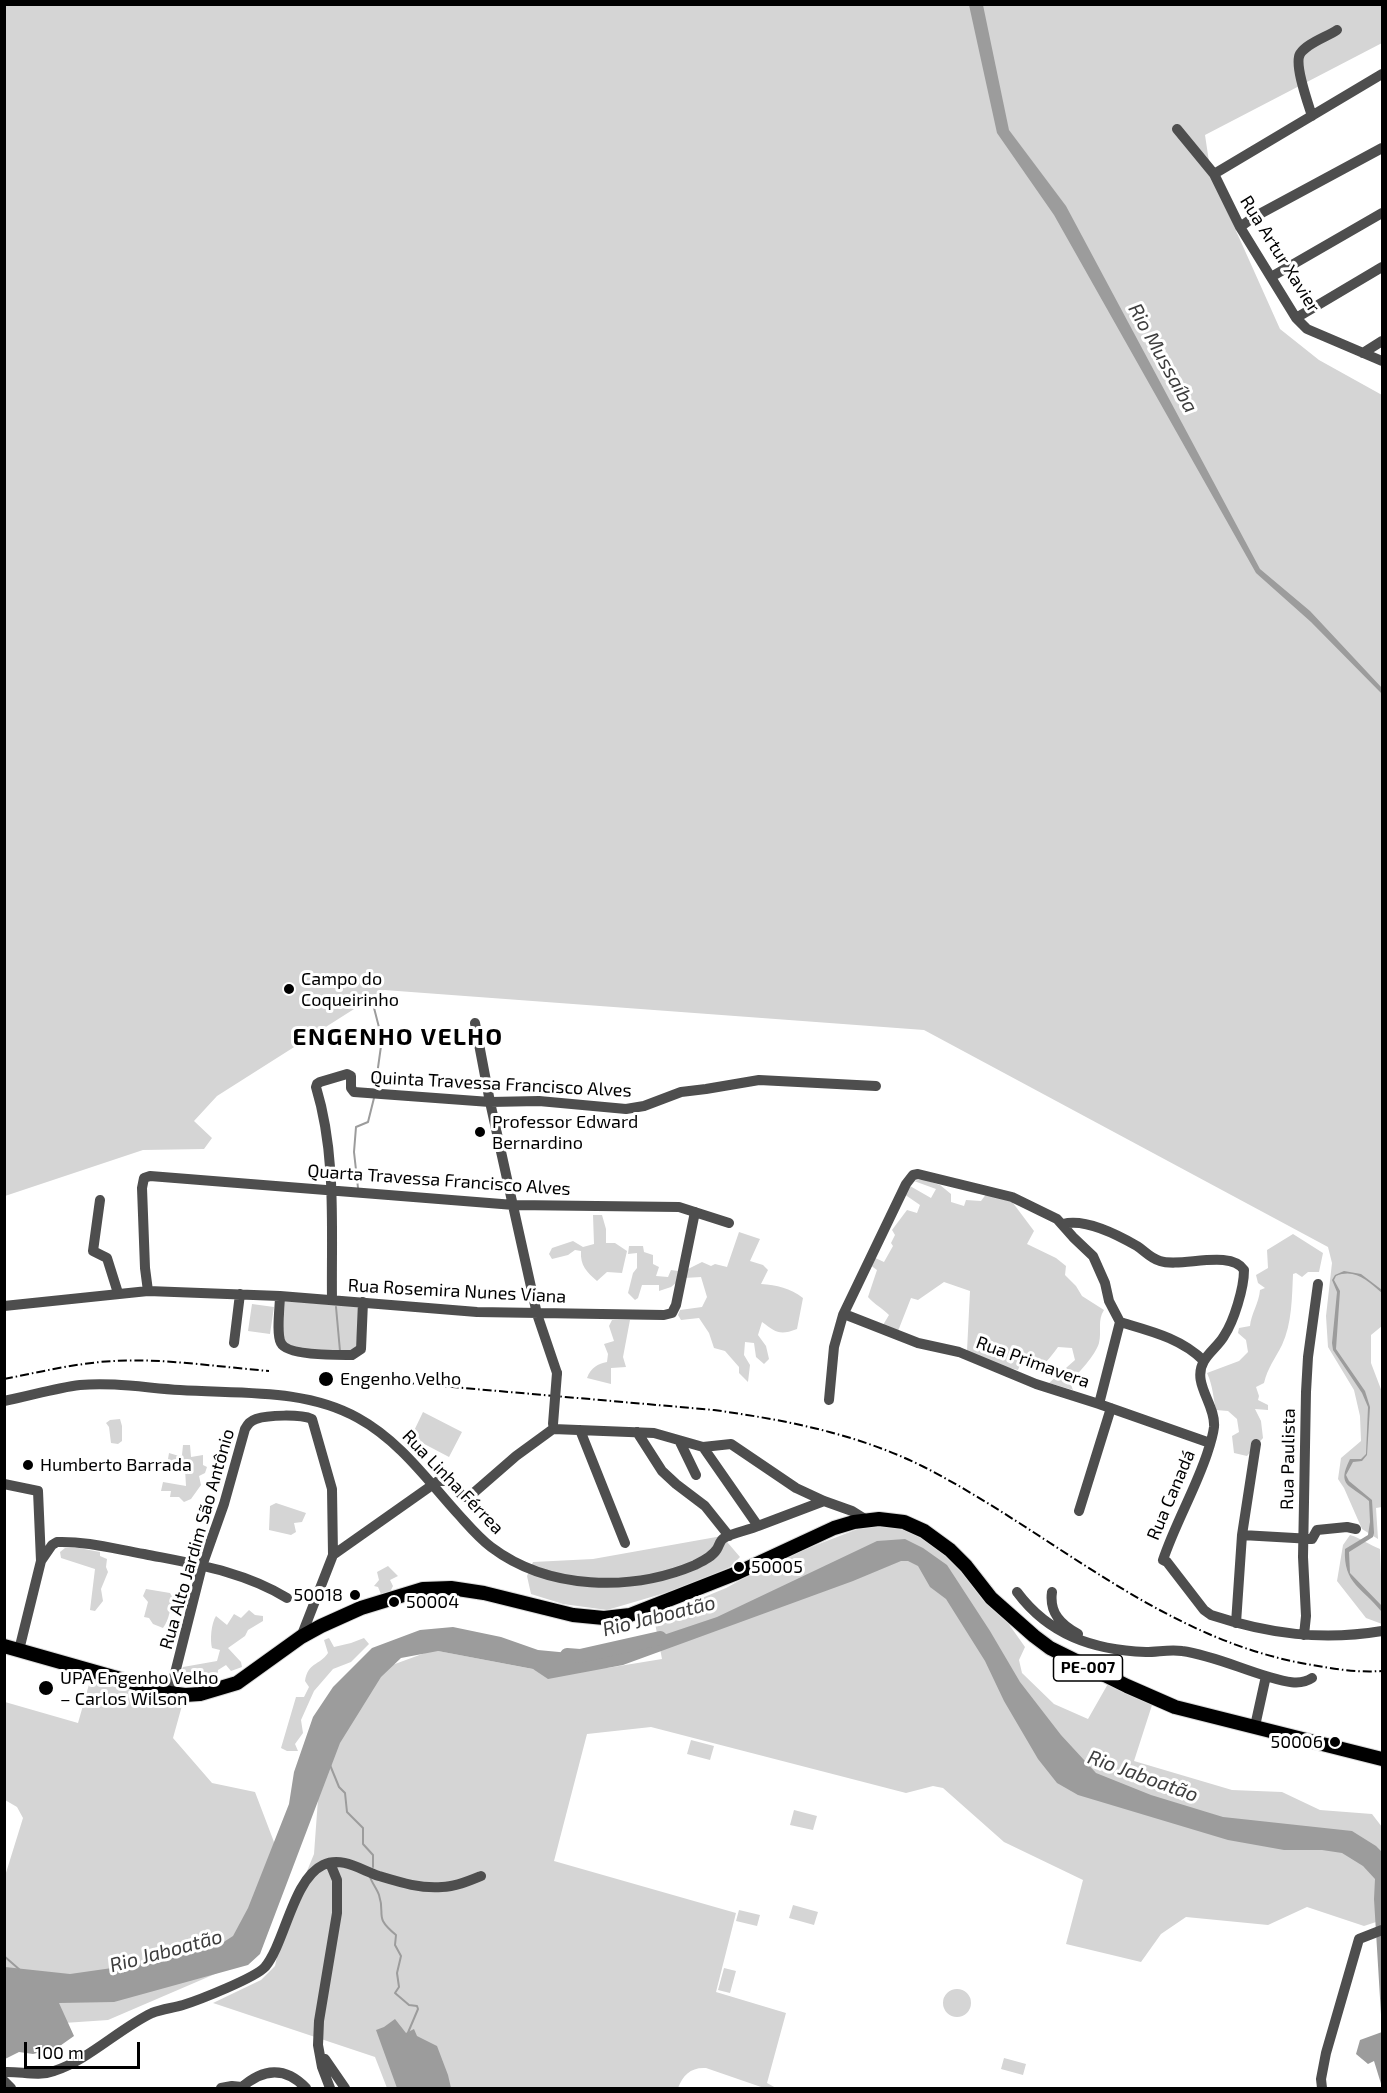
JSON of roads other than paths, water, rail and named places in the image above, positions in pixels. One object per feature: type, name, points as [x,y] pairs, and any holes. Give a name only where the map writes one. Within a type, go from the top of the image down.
[{"type":"main road","name":"PE-007","points":[[4,1646],[170,1693],[200,1694],[237,1683],[301,1637],[351,1612],[423,1589],[452,1588],[484,1593],[573,1615],[604,1618],[630,1615],[737,1573],[834,1528],[854,1522],[879,1519],[894,1521],[924,1531],[950,1550],[991,1598],[1017,1623],[1050,1648],[1127,1686],[1176,1707],[1383,1759]]},
{"type":"street","points":[[1312,116],[1302,80],[1299,58],[1301,53],[1310,46],[1337,30]]},
{"type":"street","points":[[1214,174],[1383,74]]},
{"type":"street","name":"Rua Artur Xavier","points":[[1177,129],[1214,174],[1240,227],[1296,318],[1307,329],[1383,362]]},
{"type":"street","points":[[1240,227],[1254,217],[1383,148]]},
{"type":"street","points":[[1271,277],[1383,213]]},
{"type":"street","points":[[1296,318],[1383,267]]},
{"type":"street","points":[[1364,353],[1383,341]]},
{"type":"street","points":[[475,1023],[537,1314],[557,1373],[553,1426],[580,1430],[654,1433],[703,1447],[725,1443],[734,1446],[785,1481],[824,1501],[852,1511],[868,1521]]},
{"type":"street","name":"Quinta Travessa Francisco Alves","points":[[331,1189],[326,1133],[317,1084],[343,1074],[349,1074],[352,1091],[490,1102],[539,1101],[636,1109],[681,1092],[759,1080],[876,1086]]},
{"type":"street","points":[[830,1400],[834,1347],[844,1314],[909,1179],[918,1174],[1019,1199],[1052,1215],[1093,1256],[1105,1283],[1109,1301],[1120,1322],[1099,1404]]},
{"type":"street","name":"Quarta Travessa Francisco Alves","points":[[148,1291],[142,1188],[144,1178],[150,1176],[514,1204],[680,1207],[729,1223]]},
{"type":"street","points":[[331,1189],[332,1300]]},
{"type":"street","points":[[100,1200],[93,1251],[107,1258],[118,1293]]},
{"type":"street","name":"Rua Rosemira Nunes Viana","points":[[4,1306],[148,1291],[280,1296],[477,1312],[660,1316],[672,1313],[676,1305],[695,1212]]},
{"type":"street","points":[[1063,1224],[1080,1224],[1102,1230],[1130,1242],[1152,1258],[1163,1262],[1210,1260],[1238,1264],[1244,1270],[1231,1324],[1225,1336],[1204,1361],[1187,1346],[1173,1339],[1120,1322]]},
{"type":"street","name":"Rua Paulista","points":[[1304,1635],[1306,1616],[1303,1557],[1306,1383],[1318,1284]]},
{"type":"street","points":[[234,1343],[240,1294]]},
{"type":"street","points":[[280,1296],[279,1338],[281,1345],[294,1351],[330,1354],[352,1355],[361,1349],[363,1302]]},
{"type":"street","name":"Rua Primavera","points":[[844,1314],[918,1343],[959,1352],[1036,1384],[1210,1443]]},
{"type":"street","name":"Rua Canadá","points":[[1204,1361],[1200,1379],[1214,1415],[1214,1426],[1198,1479],[1162,1560],[1167,1562],[1204,1610],[1211,1615],[1236,1623]]},
{"type":"street","name":"Rua Linha Férrea","points":[[4,1401],[56,1389],[96,1384],[222,1391],[324,1404],[358,1417],[375,1428],[404,1453],[465,1522],[492,1548],[530,1569],[563,1578],[601,1583],[617,1583],[661,1575],[695,1565],[716,1551],[722,1539],[824,1501]]},
{"type":"street","points":[[299,1399],[299,1416]]},
{"type":"street","points":[[1079,1511],[1111,1408]]},
{"type":"street","name":"Rua Alto Jardim São Antônio","points":[[170,1693],[202,1566],[248,1425],[261,1418],[299,1416],[312,1419],[332,1489],[333,1555]]},
{"type":"street","name":"Rua Linha Férrea","points":[[432,1484],[443,1480],[467,1497],[553,1426]]},
{"type":"street","points":[[580,1430],[625,1543]]},
{"type":"street","points":[[637,1432],[662,1471],[705,1506],[729,1536]]},
{"type":"street","points":[[680,1442],[696,1475]]},
{"type":"street","points":[[1256,1444],[1242,1535],[1236,1623],[1272,1632],[1320,1637],[1380,1632]]},
{"type":"street","points":[[703,1447],[758,1526]]},
{"type":"street","points":[[4,1484],[38,1491],[41,1561],[20,1650]]},
{"type":"street","points":[[301,1637],[333,1555],[432,1484]]},
{"type":"street","points":[[1242,1535],[1312,1539],[1317,1530],[1347,1527],[1356,1529]]},
{"type":"street","points":[[41,1561],[52,1545],[62,1542],[111,1548],[249,1578],[288,1598]]},
{"type":"street","points":[[1017,1592],[1029,1609],[1044,1622],[1081,1641],[1105,1647],[1147,1652],[1183,1651],[1266,1676],[1297,1682],[1307,1682],[1312,1678]]},
{"type":"street","points":[[1052,1592],[1051,1607],[1064,1624],[1074,1632],[1105,1647]]},
{"type":"street","points":[[1255,1726],[1266,1676]]},
{"type":"street","points":[[4,2072],[37,2074],[56,2071],[153,2013],[186,2004],[249,1979],[263,1969],[272,1958],[285,1924],[312,1874],[322,1866],[330,1863],[351,1864],[376,1875],[401,1882],[442,1887],[481,1876]]},
{"type":"street","points":[[330,1863],[337,1880],[337,1913],[318,2046],[322,2067],[330,2088]]},
{"type":"street","points":[[1322,2088],[1326,2053],[1359,1939],[1378,1932]]},
{"type":"street","points":[[318,2046],[337,2079],[345,2088]]},
{"type":"street","points":[[221,2088],[232,2086],[241,2088],[264,2073],[278,2072],[298,2080],[306,2088]]},
{"type":"street","points":[[4,2081],[11,2088]]},
{"type":"waterway","points":[[373,1004],[382,1039],[375,1089]]},
{"type":"waterway","points":[[358,1188],[354,1152],[356,1127],[368,1122],[374,1098]]},
{"type":"waterway","points":[[336,1307],[340,1351]]},
{"type":"waterway","name":"Rio Jaboatão","points":[[567,1655],[580,1656],[660,1638]]},
{"type":"waterway","points":[[330,1765],[339,1787],[345,1793],[347,1812],[363,1828],[363,1844],[373,1855],[373,1867]]},
{"type":"waterway","points":[[370,1877],[381,1902],[382,1920],[396,1935],[395,1945],[401,1956],[397,1973],[399,1987],[395,1993],[409,2005],[417,2006],[418,2009],[407,2035]]},
{"type":"waterway","points":[[4,1956],[20,1970]]},
{"type":"railway","points":[[4,1379],[58,1368],[132,1360],[269,1371]]},
{"type":"railway","points":[[384,1381],[714,1410],[768,1418],[848,1437],[899,1455],[924,1467],[971,1493],[1106,1579],[1199,1630],[1249,1649],[1301,1663],[1352,1671],[1382,1671]]},
{"type":"place","name":"Campo do Coqueirinho","points":[[289,989]]},
{"type":"place","name":"Professor Edward Bernardino","points":[[480,1132]]},
{"type":"place","name":"Engenho Velho","points":[[326,1379]]},
{"type":"place","name":"Humberto Barrada","points":[[28,1465]]},
{"type":"place","name":"50005","points":[[739,1567]]},
{"type":"place","name":"50018","points":[[355,1595]]},
{"type":"place","name":"50004","points":[[394,1602]]},
{"type":"place","name":"UPA Engenho Velho – Carlos Wilson","points":[[46,1688]]},
{"type":"place","name":"50006","points":[[1335,1742]]},
{"type":"district","name":"ENGENHO VELHO","points":[[398,1037]]},
{"type":"water label","name":"Rio Mussaíba","points":[[1163,358]]}]
